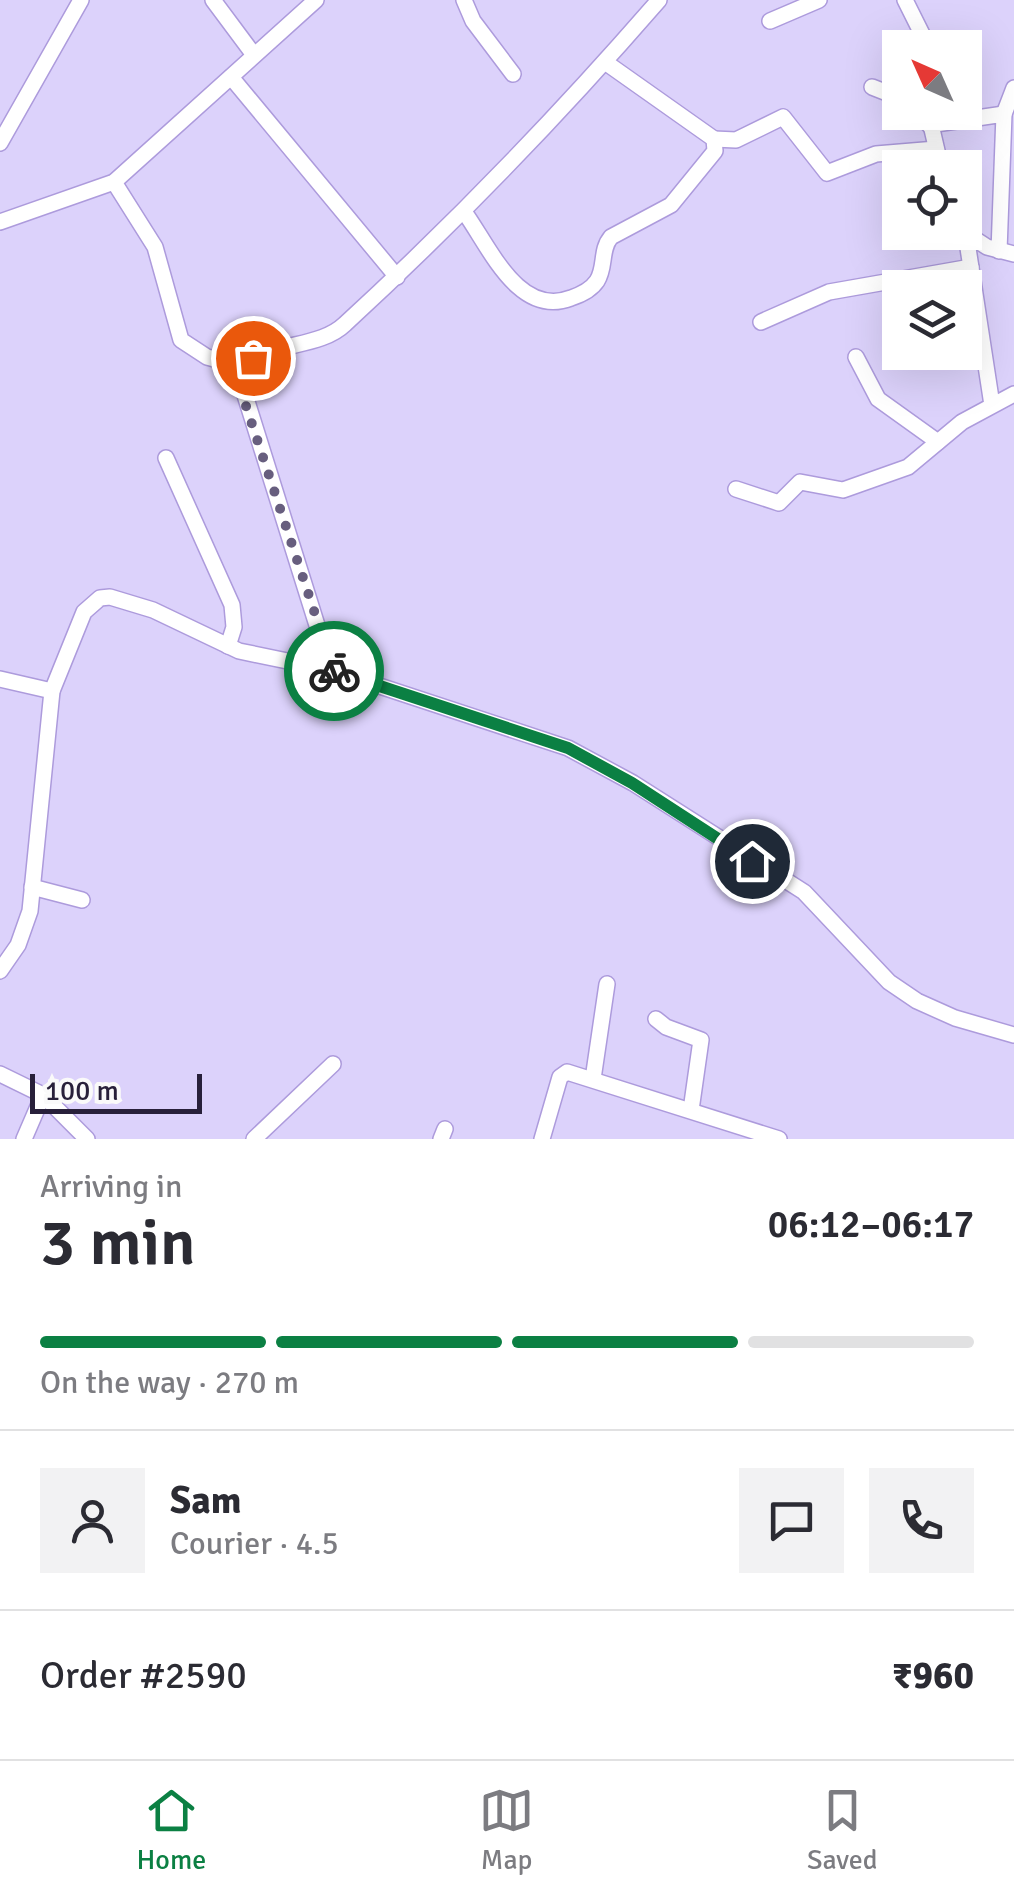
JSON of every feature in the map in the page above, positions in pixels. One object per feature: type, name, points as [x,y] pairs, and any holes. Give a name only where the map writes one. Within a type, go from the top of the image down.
[{"type":"street","points":[[0,143],[81,0]]},
{"type":"street","points":[[213,0],[254,55]]},
{"type":"street","points":[[0,222],[114,182],[316,0]]},
{"type":"street","points":[[464,0],[473,22],[513,74]]},
{"type":"street","points":[[114,182],[155,247],[181,340],[207,357],[244,367],[268,353],[325,339],[396,277],[465,213],[659,0]]},
{"type":"street","points":[[770,22],[819,0]]},
{"type":"street","points":[[904,0],[920,30]]},
{"type":"street","points":[[606,62],[714,139],[731,142],[783,116],[827,173],[876,154],[936,149],[931,130]]},
{"type":"street","points":[[231,77],[396,277]]},
{"type":"street","points":[[872,87],[882,91]]},
{"type":"street","points":[[982,241],[1007,252],[1004,114],[1014,88]]},
{"type":"street","points":[[982,115],[1004,114]]},
{"type":"street","points":[[465,213],[528,298],[568,300],[597,282],[604,246],[611,237],[683,195],[715,151],[714,139]]},
{"type":"street","points":[[968,250],[992,405]]},
{"type":"street","points":[[760,322],[829,292],[972,267]]},
{"type":"street","points":[[856,357],[878,399],[938,442]]},
{"type":"street","points":[[244,367],[240,388],[331,670]]},
{"type":"street","points":[[736,489],[779,503],[800,482],[843,490],[908,467],[938,442],[1014,394]]},
{"type":"street","points":[[166,458],[232,604],[228,646]]},
{"type":"street","points":[[0,972],[26,929],[52,691],[84,612],[100,598],[110,597],[154,610],[228,646],[331,670],[536,736],[599,764],[804,892],[903,992],[955,1018],[1014,1035]]},
{"type":"street","points":[[0,679],[52,691]]},
{"type":"street","points":[[32,887],[82,900]]},
{"type":"street","points":[[593,1078],[606,984]]},
{"type":"street","points":[[656,1019],[702,1040],[692,1110]]},
{"type":"street","points":[[254,1139],[333,1064]]},
{"type":"street","points":[[542,1139],[560,1077],[567,1072],[779,1139]]},
{"type":"street","points":[[0,1074],[43,1095],[87,1139]]},
{"type":"street","points":[[24,1139],[43,1095]]},
{"type":"way so far","points":[[253,358],[239,376],[240,388],[334,671]]},
{"type":"route","points":[[334,671],[568,748],[664,802],[752,861]]}]
